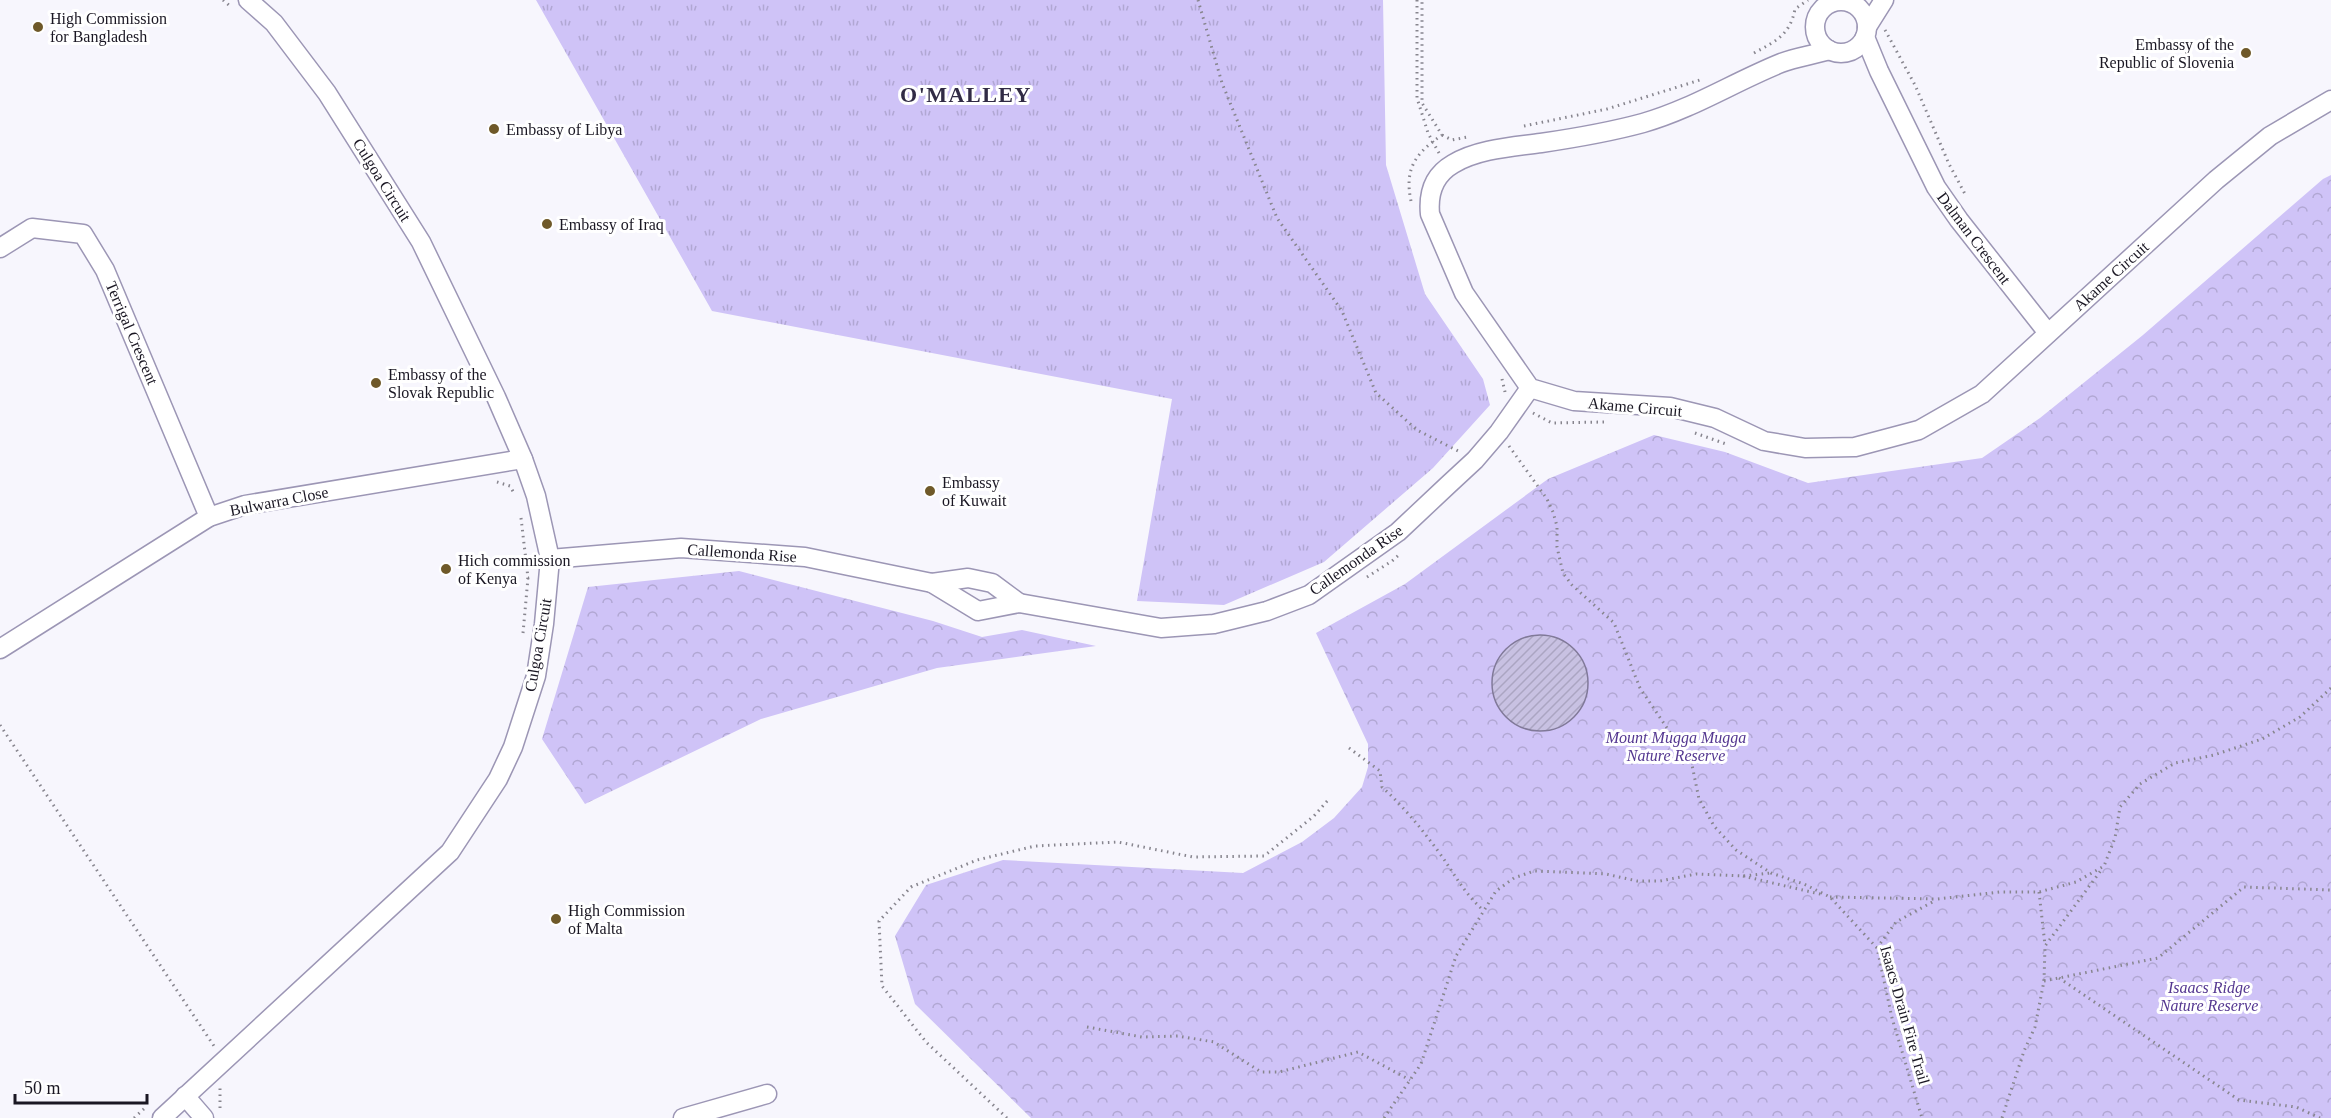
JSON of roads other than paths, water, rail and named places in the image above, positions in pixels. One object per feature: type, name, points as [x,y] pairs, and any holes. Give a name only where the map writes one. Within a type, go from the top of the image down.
[{"type":"street","points":[[1530,388],[1464,292],[1430,214],[1428,200],[1432,186],[1442,171],[1468,157],[1495,150],[1577,138],[1644,122],[1698,104],[1782,63],[1838,52],[1861,44],[1873,19],[1847,1],[1827,5],[1815,16],[1782,63]]},
{"type":"street","name":"Culgoa Circuit","points":[[167,1116],[185,1096],[450,852],[498,779],[513,747],[536,676],[549,567],[536,496],[523,459],[496,397],[421,242],[327,93],[274,23],[244,7]]},
{"type":"street","points":[[1815,16],[1818,39],[1838,52],[1879,71]]},
{"type":"street","name":"Dalman Crescent","points":[[1873,19],[1879,71],[1936,187],[1959,220],[2048,333]]},
{"type":"street","name":"Akame Circuit","points":[[1530,388],[1574,401],[1670,407],[1715,418],[1764,441],[1805,448],[1856,447],[1919,430],[1982,394],[2216,180],[2270,136],[2331,100]]},
{"type":"street","name":"Terrigal Crescent","points":[[0,248],[32,228],[83,234],[105,270],[209,517]]},
{"type":"street","name":"Callemonda Rise","points":[[932,583],[978,611],[1019,603],[1161,628],[1214,624],[1267,611],[1309,595],[1398,532],[1474,460],[1499,432],[1530,388]]},
{"type":"street","name":"Bulwarra Close","points":[[0,649],[209,517],[245,505],[523,459]]},
{"type":"street","name":"Callemonda Rise","points":[[549,567],[681,548],[805,557],[932,583],[968,578],[992,583],[1019,603]]},
{"type":"street","points":[[683,1118],[767,1094]]},
{"type":"street","points":[[185,1096],[204,1118]]},
{"type":"place","name":"High Commission for Bangladesh","points":[[38,27]]},
{"type":"place","name":"Embassy of the Republic of Slovenia","points":[[2246,53]]},
{"type":"place","name":"Embassy of Libya","points":[[494,129]]},
{"type":"place","name":"Embassy of Iraq","points":[[547,224]]},
{"type":"place","name":"Embassy of the Slovak Republic","points":[[376,383]]},
{"type":"place","name":"Embassy of Kuwait","points":[[930,491]]},
{"type":"place","name":"Hich commission of Kenya","points":[[446,569]]},
{"type":"place","name":"High Commission of Malta","points":[[556,919]]},
{"type":"district","name":"O'MALLEY","points":[[966,94]]},
{"type":"park label","name":"Mount Mugga Mugga Nature Reserve","points":[[1676,746]]},
{"type":"park label","name":"Isaacs Ridge Nature Reserve","points":[[2209,996]]}]
